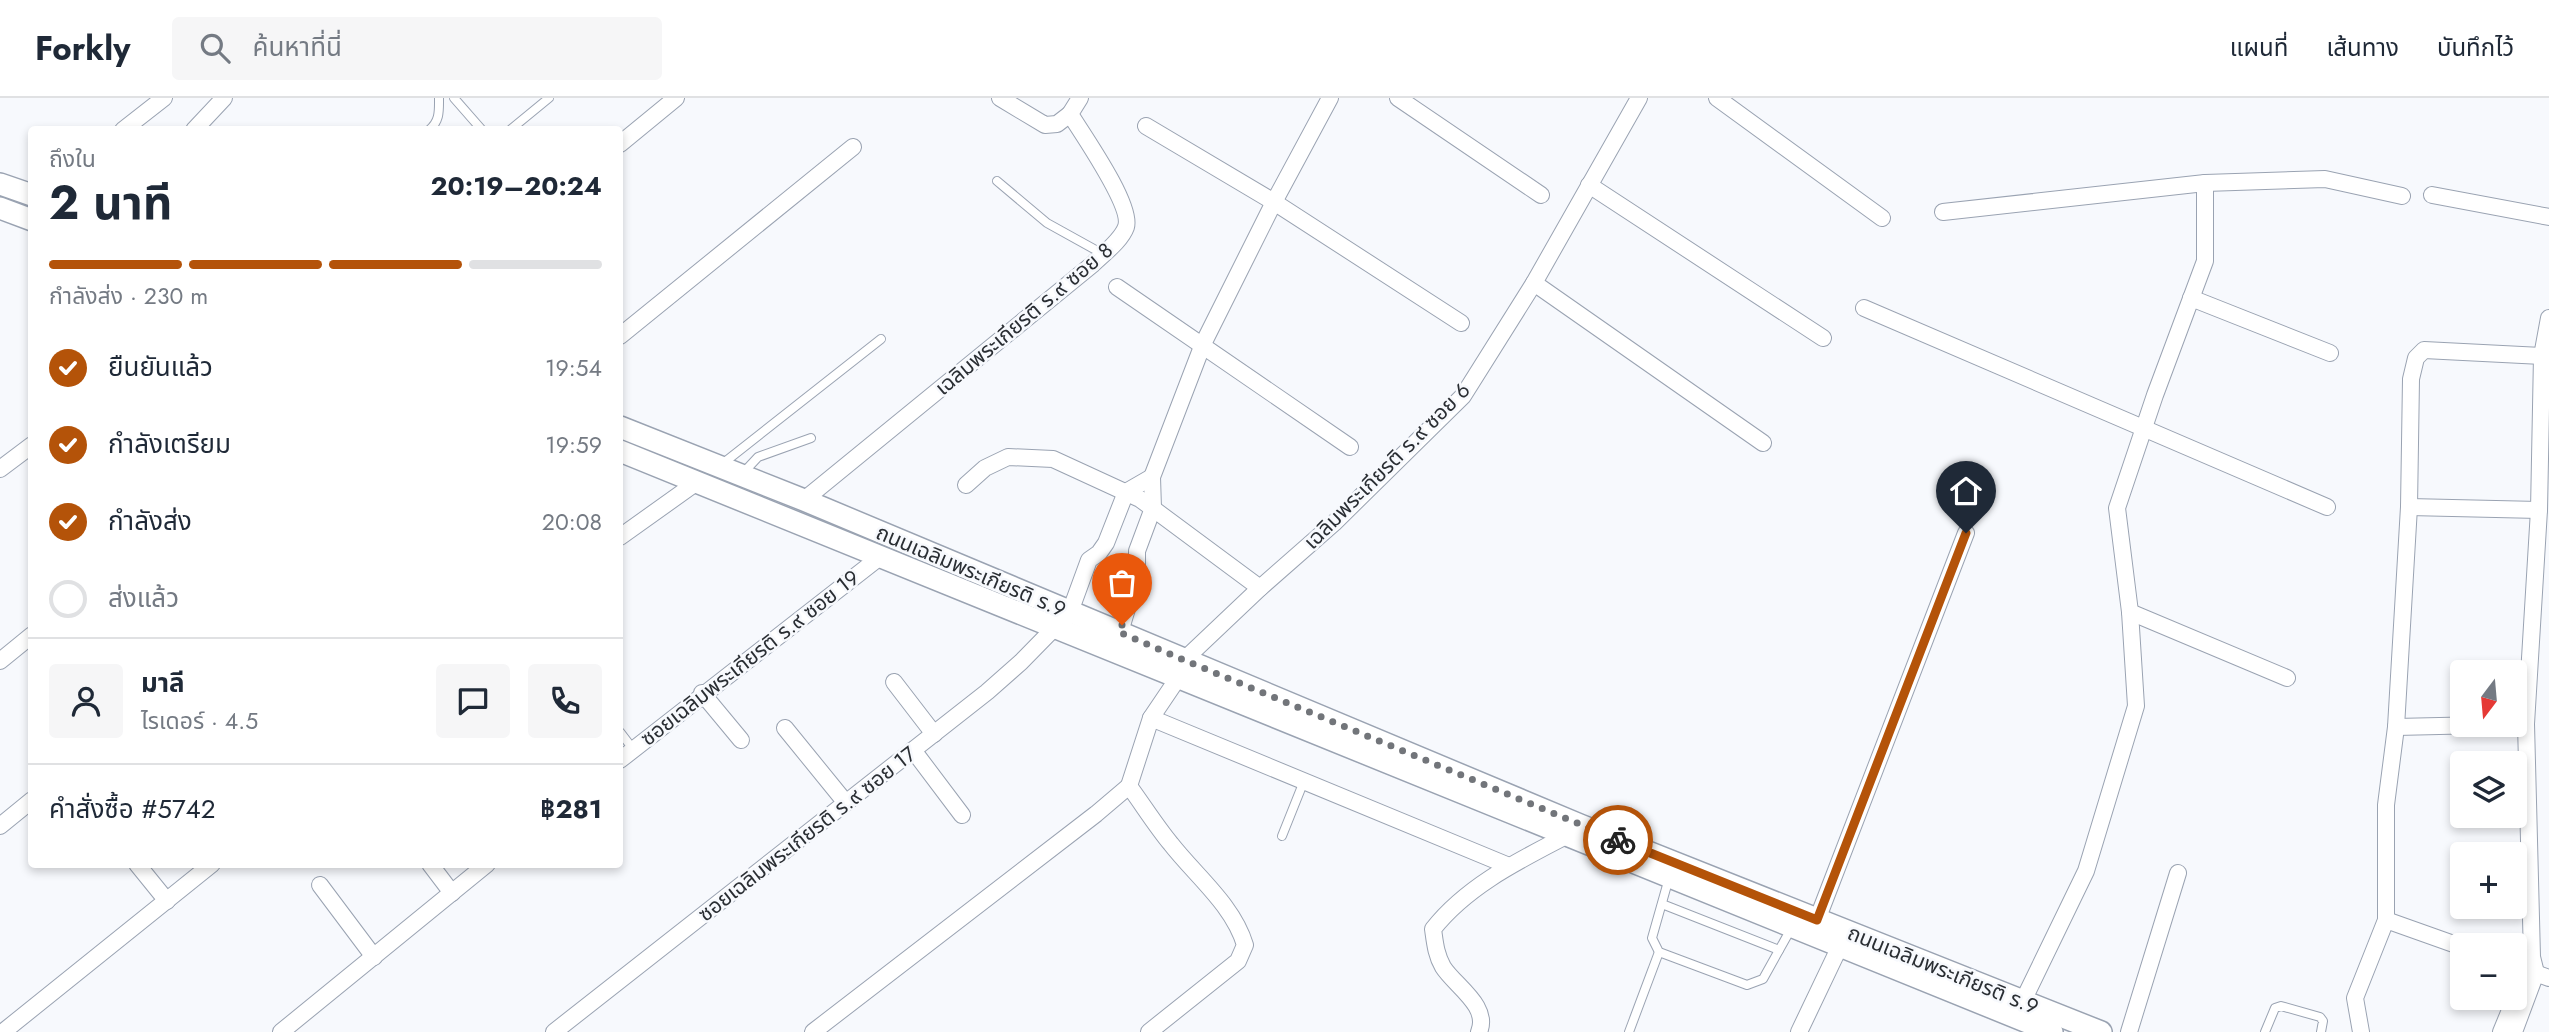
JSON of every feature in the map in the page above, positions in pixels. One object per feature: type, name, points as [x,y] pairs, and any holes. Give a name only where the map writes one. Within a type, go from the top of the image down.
[{"type":"main road","points":[[0,184],[28,194]]},
{"type":"main road","points":[[0,208],[28,218]]},
{"type":"main road","name":"ถนนเฉลิมพระเกียรติ ร.9","points":[[623,428],[804,500],[1119,632],[1181,669],[1566,836],[1672,870]]},
{"type":"main road","name":"ถนนเฉลิมพระเกียรติ ร.9","points":[[623,452],[1053,628],[1181,669],[1672,870],[2022,1001],[2044,1025]]},
{"type":"main road","name":"ถนนเฉลิมพระเกียรติ ร.9","points":[[1803,920],[1840,946],[2044,1025],[2101,1032]]},
{"type":"street","points":[[128,126],[164,98]]},
{"type":"street","points":[[198,126],[224,98]]},
{"type":"street","points":[[623,142],[676,98]]},
{"type":"street","points":[[1000,98],[1045,125],[1057,124],[1070,114],[1080,98]]},
{"type":"street","points":[[1119,632],[1137,576],[1137,551],[1153,508],[1152,477],[1203,344],[1330,98]]},
{"type":"street","points":[[1398,98],[1541,195]]},
{"type":"street","name":"เฉลิมพระเกียรติ ร.๙ ซอย 6","points":[[1129,786],[1151,718],[1181,669],[1260,588],[1334,523],[1463,396],[1534,283],[1639,98]]},
{"type":"street","points":[[1717,98],[1882,218]]},
{"type":"street","name":"เฉลิมพระเกียรติ ร.๙ ซอย 8","points":[[804,500],[997,344],[1103,254],[1126,226],[1126,211],[1117,191],[1070,114]]},
{"type":"street","points":[[1146,127],[1274,202],[1461,323]]},
{"type":"street","points":[[623,334],[853,147]]},
{"type":"street","points":[[1943,212],[2205,183],[2325,179],[2402,196]]},
{"type":"street","points":[[2022,1001],[2086,871],[2137,706],[2118,508],[2205,261],[2205,183]]},
{"type":"street","points":[[1589,185],[1823,338]]},
{"type":"street","points":[[2432,195],[2549,217]]},
{"type":"street","points":[[1534,283],[1763,443]]},
{"type":"street","points":[[1117,287],[1350,447]]},
{"type":"street","points":[[2191,298],[2330,353]]},
{"type":"street","points":[[1864,308],[2327,507]]},
{"type":"street","points":[[2527,708],[2539,510],[2542,356],[2549,318]]},
{"type":"street","points":[[2361,1032],[2355,998],[2386,920],[2386,805],[2396,727],[2409,507],[2411,379],[2416,358],[2424,350],[2542,356]]},
{"type":"street","points":[[0,469],[28,448]]},
{"type":"street","points":[[966,485],[985,468],[1008,457],[1053,459],[1126,492],[1153,508],[1260,588]]},
{"type":"street","points":[[1070,612],[1089,560],[1099,553],[1106,543],[1126,492],[1152,477]]},
{"type":"street","points":[[623,535],[697,482]]},
{"type":"street","points":[[2409,507],[2539,510]]},
{"type":"street","points":[[1803,920],[1966,533]]},
{"type":"street","name":"ซอยเฉลิมพระเกียรติ ร.๙ ซอย 19","points":[[623,757],[880,557]]},
{"type":"street","name":"ซอยเฉลิมพระเกียรติ ร.๙ ซอย 17","points":[[554,1032],[934,734],[1021,662],[1070,612]]},
{"type":"street","points":[[2130,612],[2287,678]]},
{"type":"street","points":[[0,661],[28,638]]},
{"type":"street","points":[[894,682],[934,734]]},
{"type":"street","points":[[702,694],[741,740]]},
{"type":"street","points":[[1151,718],[1509,866]]},
{"type":"street","points":[[2396,727],[2450,726]]},
{"type":"street","points":[[785,728],[846,803]]},
{"type":"street","points":[[2514,1032],[2532,969],[2526,737]]},
{"type":"street","points":[[913,750],[962,815]]},
{"type":"street","points":[[813,1032],[1129,786],[1170,844],[1240,928],[1245,945],[1238,961],[1149,1032]]},
{"type":"street","points":[[0,826],[28,803]]},
{"type":"street","points":[[1479,1032],[1482,1028],[1480,1011],[1444,968],[1436,952],[1433,929],[1448,910],[1509,866],[1566,836]]},
{"type":"street","points":[[140,868],[167,901]]},
{"type":"street","points":[[3,1032],[207,868]]},
{"type":"street","points":[[433,868],[452,893]]},
{"type":"street","points":[[281,1032],[482,868]]},
{"type":"street","points":[[2129,1032],[2178,873]]},
{"type":"street","points":[[320,885],[374,957]]},
{"type":"street","points":[[2386,920],[2450,943]]},
{"type":"street","points":[[1798,1032],[1840,946]]},
{"type":"street","points":[[2501,1032],[2510,1010]]},
{"type":"lane","points":[[434,126],[439,113],[439,98]]},
{"type":"lane","points":[[454,98],[478,126]]},
{"type":"lane","points":[[515,126],[549,98]]},
{"type":"lane","points":[[997,181],[1047,223],[1103,254]]},
{"type":"lane","points":[[719,466],[881,339]]},
{"type":"lane","points":[[743,477],[744,470],[758,457],[811,438]]},
{"type":"lane","points":[[623,736],[633,749]]},
{"type":"lane","points":[[1282,836],[1304,781]]},
{"type":"lane","points":[[1672,870],[1652,938],[1659,952],[1747,985],[1763,979],[1779,950],[1803,920]]},
{"type":"lane","points":[[1662,904],[1779,950]]},
{"type":"lane","points":[[1629,1032],[1659,952]]},
{"type":"lane","points":[[2265,1032],[2275,1008],[2281,1006],[2322,1019],[2321,1032]]},
{"type":"way so far","points":[[1122,625],[1119,632],[1618,840]]},
{"type":"route","points":[[1618,840],[1817,920],[1966,533]]}]
